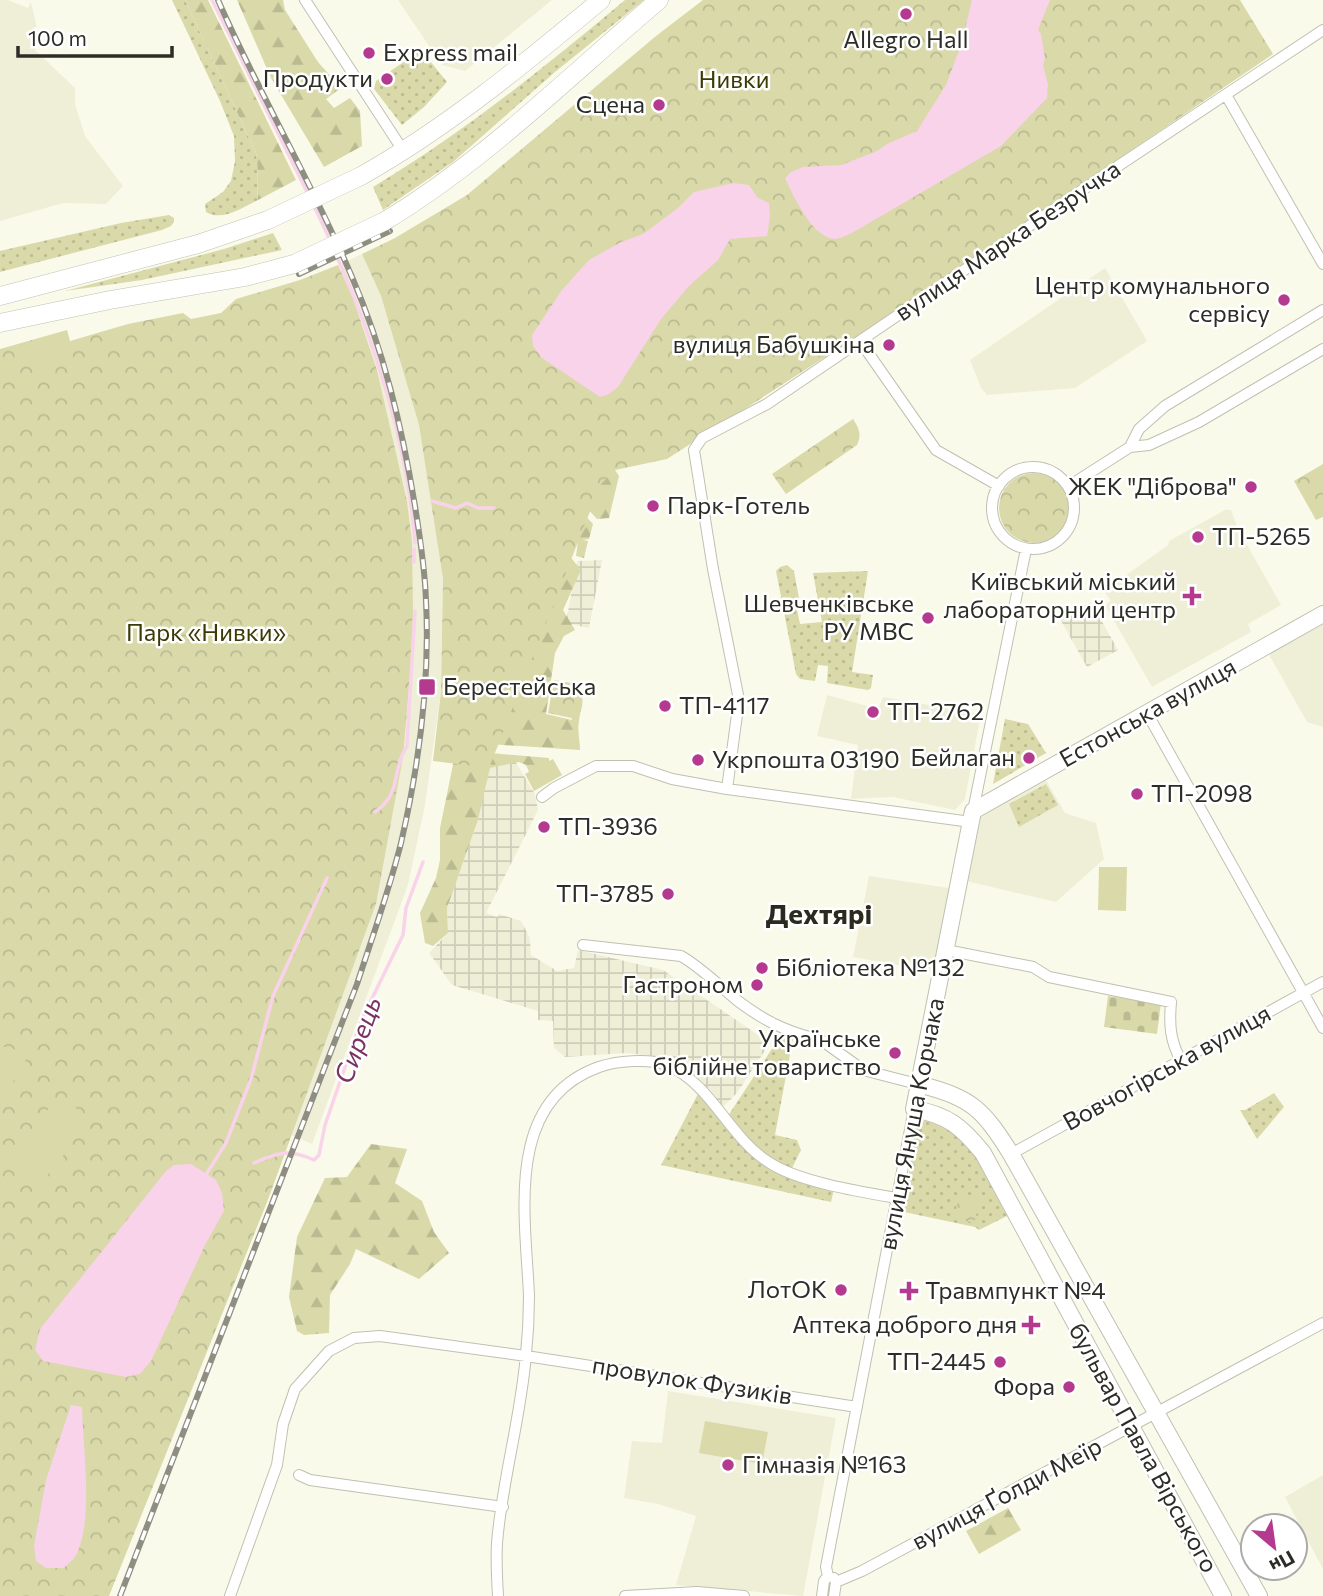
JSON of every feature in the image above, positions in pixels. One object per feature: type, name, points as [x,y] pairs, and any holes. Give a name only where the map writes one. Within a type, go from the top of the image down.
[{"type":"main road","points":[[0,296],[198,244],[268,220],[360,176],[404,152],[495,87],[601,0]]},
{"type":"main road","points":[[0,323],[110,300],[246,277],[294,264],[385,222],[421,200],[484,152],[659,0]]},
{"type":"street","points":[[305,0],[404,152]]},
{"type":"street","name":"вулиця Марка Безручка","points":[[727,789],[739,700],[713,569],[694,450],[702,438],[766,404],[1323,30]]},
{"type":"street","points":[[1226,94],[1323,264]]},
{"type":"street","points":[[1130,447],[1139,429],[1165,407],[1323,310]]},
{"type":"street","points":[[860,341],[936,450],[999,486]]},
{"type":"street","points":[[1069,486],[1130,447],[1149,445],[1199,422],[1323,349]]},
{"type":"street","points":[[1028,467],[1041,467],[1052,471],[1069,486],[1074,510],[1067,532],[1049,546],[1026,549],[1007,540],[995,523],[992,504],[999,486],[1007,477],[1028,467]]},
{"type":"street","name":"вулиця Януша Корчака","points":[[835,1588],[827,1567],[914,1109],[921,1085],[1026,549]]},
{"type":"street","name":"Естонська вулиця","points":[[972,816],[1323,614]]},
{"type":"street","points":[[1147,713],[1323,1028]]},
{"type":"street","points":[[542,797],[596,766],[633,766],[672,779],[727,789],[972,816]]},
{"type":"street","points":[[583,945],[681,956],[692,962],[738,1001],[779,1028],[817,1037],[863,1070],[921,1085]]},
{"type":"street","points":[[946,950],[1033,967],[1049,977],[1171,1002],[1169,1030],[1172,1044],[1181,1061]]},
{"type":"street","name":"Вовчогірська вулиця","points":[[1012,1154],[1323,982]]},
{"type":"street","points":[[498,1596],[497,1543],[526,1356],[529,1298],[523,1216],[524,1179],[532,1138],[544,1113],[568,1085],[585,1072],[606,1065],[647,1062],[665,1064],[693,1083],[741,1137],[769,1163],[815,1181],[897,1198]]},
{"type":"street","name":"бульвар Павла Вірського","points":[[921,1085],[952,1094],[974,1105],[990,1121],[1012,1154],[1259,1596]]},
{"type":"street","name":"бульвар Павла Вірського","points":[[914,1109],[947,1119],[965,1131],[982,1153],[1223,1596]]},
{"type":"street","name":"вулиця Ґолди Меїр","points":[[835,1588],[1323,1322]]},
{"type":"street","name":"провулок Фузиків","points":[[230,1596],[277,1465],[283,1424],[295,1389],[329,1351],[354,1338],[380,1336],[526,1356],[857,1407]]},
{"type":"street","points":[[299,1475],[310,1480],[503,1507]]},
{"type":"street","name":"вулиця Януша Корчака","points":[[822,1596],[824,1581],[835,1588]]},
{"type":"street","points":[[625,1596],[697,1592],[744,1596]]},
{"type":"shaded area","points":[[0,0],[8,0],[28,8],[31,2],[37,28],[35,50],[75,88],[75,104],[85,136],[123,186],[106,204],[63,203],[0,221]]},
{"type":"shaded area","points":[[398,0],[552,0],[465,71],[442,65]]},
{"type":"shaded area","points":[[972,0],[1050,0],[1038,30],[1045,58],[1043,66],[1048,84],[1047,98],[1001,146],[852,233],[836,239],[819,232],[805,215],[785,178],[803,167],[841,165],[917,131],[946,85],[961,45]]},
{"type":"shaded area","points":[[733,183],[749,185],[758,198],[769,203],[767,236],[730,239],[718,260],[688,287],[661,319],[618,387],[600,397],[542,358],[533,346],[532,335],[562,290],[589,260],[621,242],[643,234],[678,208],[694,192]]},
{"type":"shaded area","points":[[362,254],[381,296],[419,425],[443,579],[441,691],[425,805],[408,885],[312,1144],[291,1135],[376,904],[411,663],[412,541],[407,501],[377,370],[353,298],[338,265]]},
{"type":"shaded area","points":[[1105,268],[1147,341],[1075,388],[987,395],[981,388],[970,360]]},
{"type":"shaded area","name":"Київський міський лабораторний центр","points":[[1225,510],[1231,510],[1238,529],[1281,605],[1248,624],[1251,632],[1152,687],[1105,605],[1111,601],[1104,591],[1168,545],[1169,541]]},
{"type":"shaded area","points":[[602,560],[589,628],[566,623],[577,561]]},
{"type":"shaded area","points":[[1091,602],[1118,650],[1087,667],[1060,619]]},
{"type":"shaded area","points":[[1323,620],[1323,727],[1307,722],[1267,651]]},
{"type":"shaded area","points":[[827,695],[878,709],[883,697],[981,714],[965,799],[955,810],[893,797],[851,799],[858,745],[817,736]]},
{"type":"shaded area","points":[[515,761],[535,794],[538,810],[486,913],[521,921],[530,938],[531,955],[557,971],[574,968],[578,950],[663,970],[770,1043],[737,1093],[721,1109],[679,1067],[652,1056],[627,1053],[565,1057],[554,1048],[553,1021],[538,1020],[538,1011],[452,985],[429,953],[448,933],[447,908],[478,820],[489,768]]},
{"type":"shaded area","points":[[1043,775],[1065,813],[1096,823],[1104,859],[1056,902],[966,881],[979,813]]},
{"type":"shaded area","points":[[869,876],[956,889],[940,973],[853,957]]},
{"type":"shaded area","points":[[191,1164],[216,1180],[222,1193],[224,1211],[205,1245],[151,1361],[140,1374],[126,1377],[43,1361],[35,1350],[40,1329],[166,1171],[174,1165]]},
{"type":"shaded area","name":"Гімназія №163","points":[[668,1391],[836,1418],[803,1596],[676,1585],[696,1516],[658,1504],[624,1498],[632,1441],[662,1443]]},
{"type":"shaded area","points":[[71,1405],[82,1407],[86,1500],[83,1536],[76,1556],[64,1568],[46,1568],[36,1561],[34,1546],[46,1480]]},
{"type":"shaded area","points":[[1323,1475],[1323,1569],[1309,1542],[1309,1512],[1293,1512],[1285,1497]]},
{"type":"green space","points":[[172,0],[185,0],[256,153],[258,200],[226,214],[212,215],[206,212],[205,204],[223,192],[231,181],[235,161],[234,136]]},
{"type":"green space","points":[[185,0],[208,0],[296,180],[258,200],[256,153]]},
{"type":"green space","points":[[237,0],[283,0],[285,10],[318,62],[341,88],[326,99],[334,108],[350,98],[360,111],[362,146],[324,167],[271,78]]},
{"type":"green space","points":[[625,0],[644,0],[555,72],[453,162],[383,210],[373,187],[503,98]]},
{"type":"green space","name":"Нивки","points":[[703,0],[1240,0],[1273,54],[856,337],[667,459],[615,470],[601,484],[579,539],[588,541],[584,558],[576,556],[578,542],[489,768],[433,761],[441,691],[443,579],[419,425],[381,296],[362,254],[395,238],[467,195],[656,36]]},
{"type":"green space","points":[[421,50],[447,82],[424,107],[402,125],[374,89],[376,81]]},
{"type":"green space","points":[[169,215],[174,218],[174,222],[162,230],[0,272],[0,251],[121,223]]},
{"type":"green space","points":[[273,233],[282,250],[142,280],[65,291],[224,249]]},
{"type":"green space","name":"Парк «Нивки»","points":[[338,265],[353,298],[377,370],[407,501],[412,541],[411,663],[403,757],[376,904],[269,1197],[109,1596],[0,1596],[0,349],[67,330],[70,341],[128,324],[183,313],[191,319],[221,313],[236,299],[300,280]]},
{"type":"green space","points":[[66,332],[73,359],[37,369],[30,342]]},
{"type":"green space","points":[[853,419],[859,432],[857,445],[786,494],[772,474]]},
{"type":"green space","points":[[611,464],[619,476],[609,518],[597,519],[587,508],[579,509],[593,524],[589,539],[575,541],[568,554],[581,570],[563,610],[575,630],[564,636],[555,653],[546,714],[572,720],[570,712],[574,693],[578,689],[583,701],[578,724],[580,750],[489,744],[486,611]]},
{"type":"green space","points":[[1323,464],[1323,517],[1316,520],[1294,481]]},
{"type":"green space","points":[[1034,473],[1059,483],[1069,508],[1059,533],[1034,543],[1009,533],[999,508],[1009,483]]},
{"type":"green space","points":[[787,565],[794,571],[799,598],[795,600],[800,624],[822,622],[813,573],[868,571],[852,672],[873,675],[871,688],[868,690],[827,683],[828,666],[818,665],[815,681],[800,679],[796,674],[776,571]]},
{"type":"green space","points":[[554,680],[577,684],[571,718],[548,713]]},
{"type":"green space","points":[[1005,719],[1028,724],[1046,753],[993,784]]},
{"type":"green space","points":[[456,750],[549,758],[549,763],[530,774],[526,765],[519,762],[490,768],[478,820],[447,908],[448,933],[433,946],[425,943],[420,913],[436,878],[440,860],[440,828]]},
{"type":"green space","points":[[553,759],[562,775],[534,791],[525,774]]},
{"type":"green space","points":[[1046,784],[1058,805],[1019,827],[1009,804]]},
{"type":"green space","points":[[1099,867],[1127,867],[1126,911],[1098,910]]},
{"type":"green space","points":[[1108,996],[1161,1003],[1157,1034],[1104,1027]]},
{"type":"green space","points":[[782,1029],[794,1033],[775,1135],[797,1140],[801,1150],[790,1172],[835,1185],[831,1202],[661,1165],[700,1090],[726,1119],[779,1038]]},
{"type":"green space","points":[[0,1047],[9,1047],[24,1054],[27,1068],[0,1091]]},
{"type":"green space","points":[[1274,1093],[1284,1107],[1257,1139],[1240,1110],[1245,1110]]},
{"type":"green space","points":[[67,1102],[80,1111],[81,1125],[63,1156],[41,1180],[31,1182],[15,1176],[11,1164],[15,1152],[46,1111],[56,1104]]},
{"type":"green space","points":[[929,1118],[960,1133],[975,1154],[1007,1216],[979,1230],[904,1212],[915,1125]]},
{"type":"green space","points":[[371,1144],[407,1149],[395,1183],[422,1201],[434,1232],[449,1253],[419,1279],[356,1249],[350,1264],[330,1295],[329,1333],[304,1335],[297,1331],[289,1297],[297,1237],[325,1178],[347,1177]]},
{"type":"green space","points":[[960,1193],[981,1199],[974,1223],[954,1218]]},
{"type":"green space","points":[[705,1421],[768,1432],[762,1464],[699,1453]]},
{"type":"green space","points":[[1008,1508],[1021,1530],[979,1554],[966,1531]]},
{"type":"waterway","points":[[212,0],[309,196]]},
{"type":"waterway","points":[[314,206],[330,240]]},
{"type":"waterway","points":[[334,250],[363,319],[387,393],[405,469],[415,543]]},
{"type":"waterway","points":[[432,501],[456,508],[467,503],[478,508],[494,508]]},
{"type":"waterway","points":[[414,549],[414,562]]},
{"type":"waterway","points":[[375,812],[390,797],[407,746],[415,611]]},
{"type":"waterway","name":"Сирець","points":[[254,1163],[284,1153],[314,1160],[319,1155],[325,1125],[361,1021],[403,935],[406,908],[423,862]]},
{"type":"waterway","points":[[205,1176],[226,1143],[251,1079],[273,996],[327,878]]},
{"type":"railway","points":[[120,1596],[357,984],[401,843],[418,753],[425,692],[427,631],[422,553],[404,447],[383,361],[336,242],[218,0]]},
{"type":"railway","points":[[299,274],[390,231]]},
{"type":"place","name":"Allegro Hall","points":[[906,14]]},
{"type":"place","name":"Express mail","points":[[369,53]]},
{"type":"place","name":"Продукти","points":[[387,79]]},
{"type":"place","name":"Сцена","points":[[659,105]]},
{"type":"place","name":"Центр комунального сервісу","points":[[1284,300]]},
{"type":"place","name":"вулиця Бабушкіна","points":[[889,345]]},
{"type":"place","name":"ЖЕК \"Діброва\"","points":[[1251,487]]},
{"type":"place","name":"Парк-Готель","points":[[653,506]]},
{"type":"place","name":"ТП-5265","points":[[1198,537]]},
{"type":"place","name":"Київський міський лабораторний центр","points":[[1192,596]]},
{"type":"place","name":"Шевченківське РУ МВС","points":[[928,618]]},
{"type":"place","name":"Берестейська","points":[[427,687]]},
{"type":"place","name":"ТП-4117","points":[[665,706]]},
{"type":"place","name":"ТП-2762","points":[[873,712]]},
{"type":"place","name":"Бейлаган","points":[[1029,758]]},
{"type":"place","name":"Укрпошта 03190","points":[[698,760]]},
{"type":"place","name":"ТП-2098","points":[[1137,794]]},
{"type":"place","name":"ТП-3936","points":[[544,827]]},
{"type":"place","name":"ТП-3785","points":[[668,894]]},
{"type":"place","name":"Бібліотека №132","points":[[762,968]]},
{"type":"place","name":"Гастроном","points":[[757,985]]},
{"type":"place","name":"Українське біблійне товариство","points":[[895,1053]]},
{"type":"place","name":"ЛотОК","points":[[841,1290]]},
{"type":"place","name":"Травмпункт №4","points":[[909,1291]]},
{"type":"place","name":"Аптека доброго дня","points":[[1031,1325]]},
{"type":"place","name":"ТП-2445","points":[[1000,1362]]},
{"type":"place","name":"Фора","points":[[1069,1387]]},
{"type":"place","name":"Гімназія №163","points":[[728,1465]]},
{"type":"district","name":"Дехтярі","points":[[819,914]]}]
